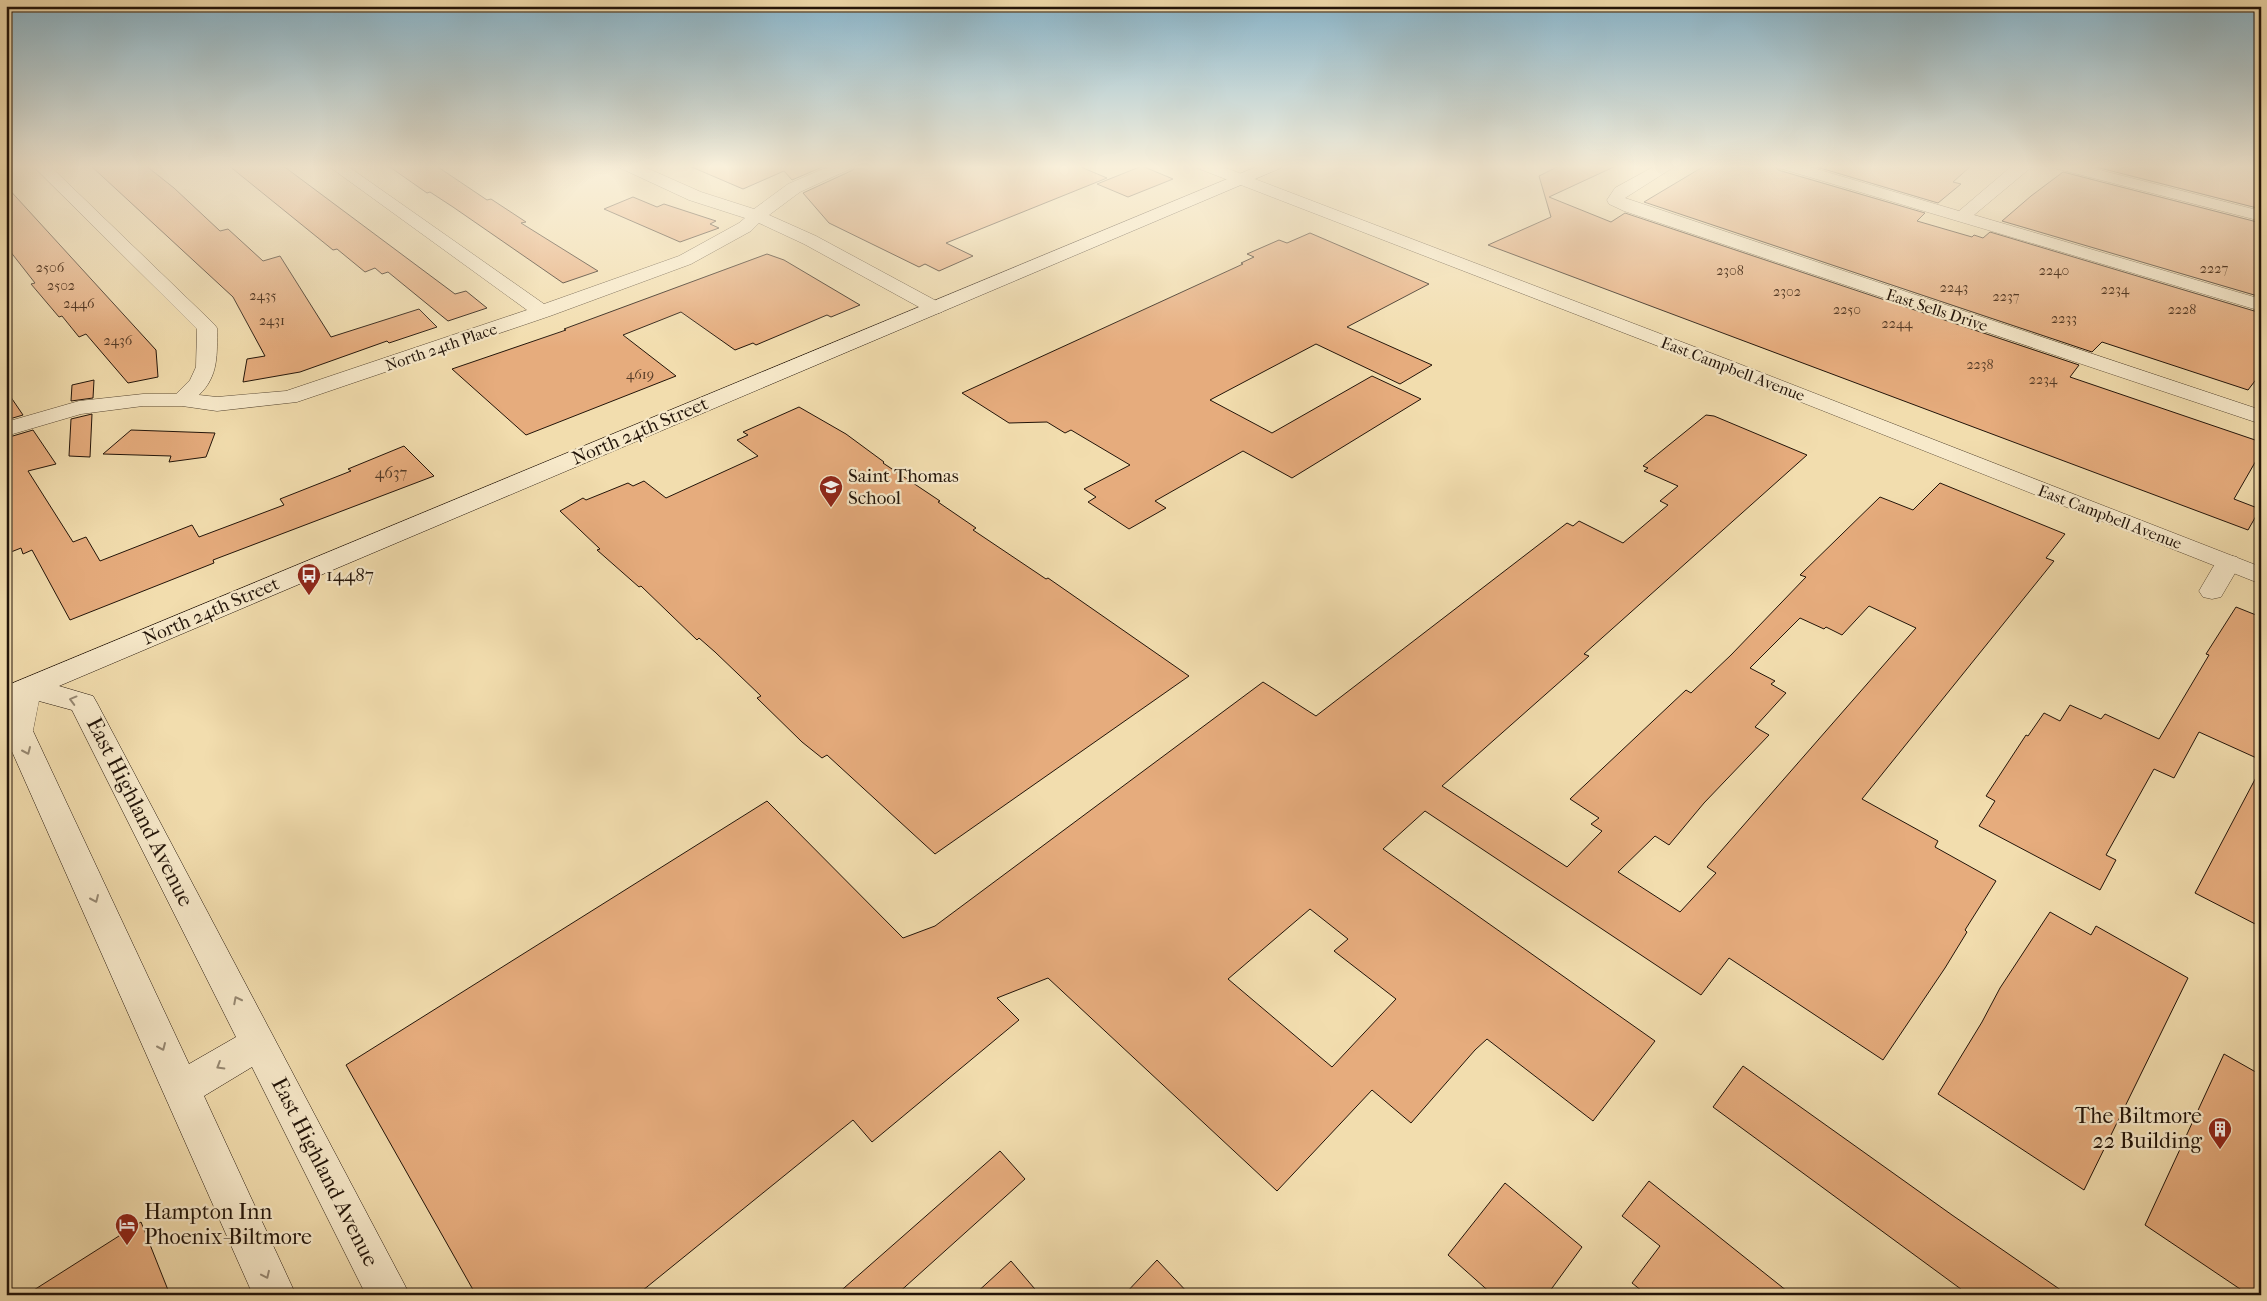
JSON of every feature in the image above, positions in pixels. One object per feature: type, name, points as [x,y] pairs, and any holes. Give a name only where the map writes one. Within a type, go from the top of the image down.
[{"type":"street","points":[[102,226],[207,328],[206,367],[200,382],[182,400]]},
{"type":"street","points":[[421,226],[543,312]]},
{"type":"street","name":"North 24th Place","points":[[6,429],[79,408],[143,400],[182,400],[217,404],[289,397],[543,312],[685,260],[746,226]]},
{"type":"street","points":[[778,226],[810,240],[935,308]]},
{"type":"street","name":"North 24th Street","points":[[17,693],[1130,226]]},
{"type":"street","name":"East Campbell Avenue","points":[[1362,226],[1722,364],[2261,576]]},
{"type":"street","name":"East Sells Drive","points":[[1686,226],[2261,417]]},
{"type":"street","points":[[1992,226],[2261,305]]},
{"type":"street","points":[[2212,591],[2228,564]]},
{"type":"street","points":[[17,693],[18,731],[275,1295]]},
{"type":"street","name":"East Highland Avenue","points":[[17,693],[83,703],[389,1295]]},
{"type":"street","points":[[181,1089],[259,1044]]},
{"type":"building","points":[[6,226],[42,226],[156,350],[158,377],[128,383],[86,334],[79,337],[62,316],[59,317],[31,284],[35,283],[6,246]]},
{"type":"building","points":[[156,226],[214,226],[220,231],[228,229],[263,261],[280,256],[331,337],[419,309],[437,327],[389,343],[387,341],[300,372],[243,382],[247,359],[265,356],[233,297]]},
{"type":"building","points":[[303,226],[363,226],[455,294],[466,291],[487,308],[448,321],[388,272],[382,274],[375,268],[365,272],[337,249],[333,250]]},
{"type":"building","points":[[480,226],[525,226],[598,271],[563,283]]},
{"type":"building","points":[[642,226],[714,226],[719,228],[680,242]]},
{"type":"building","points":[[835,226],[989,226],[946,243],[973,256],[939,271],[925,264],[919,267]]},
{"type":"building","points":[[1531,226],[1663,226],[2079,365],[2070,377],[2261,442],[2261,452],[2234,499],[2260,509],[2248,530],[1488,245]]},
{"type":"building","points":[[1715,226],[1933,226],[1972,237],[1974,235],[1983,238],[1990,232],[2261,313],[2261,373],[2248,390],[2102,342],[2092,352]]},
{"type":"building","points":[[2018,226],[2261,226],[2261,297]]},
{"type":"building","points":[[1310,233],[1429,284],[1347,327],[1432,365],[1400,384],[1316,344],[1210,400],[1272,433],[1372,376],[1421,399],[1292,478],[1243,451],[1155,501],[1166,508],[1129,529],[1088,502],[1096,497],[1084,489],[1130,465],[1071,430],[1065,433],[1047,422],[1009,423],[962,393],[1243,264],[1241,263],[1254,257],[1247,254],[1279,240],[1287,243]]},
{"type":"building","points":[[767,254],[784,260],[860,305],[831,317],[827,315],[756,345],[753,343],[735,350],[681,312],[623,335],[676,376],[526,435],[452,369],[566,330],[564,329]]},
{"type":"building","points":[[94,380],[93,398],[71,401],[72,385]]},
{"type":"building","points":[[6,390],[23,415],[6,420]]},
{"type":"building","points":[[799,407],[846,434],[883,463],[940,501],[938,502],[976,528],[973,530],[1046,579],[1048,578],[1189,676],[935,854],[827,755],[822,758],[802,742],[757,698],[761,696],[715,652],[699,638],[697,640],[641,586],[639,587],[597,550],[600,549],[560,511],[583,498],[586,500],[628,483],[633,486],[644,481],[666,498],[758,456],[737,440],[748,435],[743,432]]},
{"type":"building","points":[[92,414],[90,457],[69,456],[71,419]]},
{"type":"building","points":[[1706,415],[1714,416],[1807,455],[1584,654],[1589,656],[1442,786],[1567,867],[1602,831],[1591,824],[1599,818],[1570,799],[1686,690],[1691,693],[1731,655],[1806,577],[1800,575],[1880,497],[1913,510],[1940,483],[2065,534],[2046,558],[2054,561],[1862,799],[1938,841],[1935,847],[1996,881],[1965,930],[1967,932],[1945,968],[1883,1060],[1729,958],[1701,995],[1425,811],[1383,849],[1655,1041],[1593,1121],[1487,1039],[1475,1050],[1411,1123],[1372,1090],[1277,1191],[1048,978],[997,998],[1019,1020],[872,1142],[853,1120],[637,1295],[476,1295],[346,1065],[767,801],[903,938],[935,926],[1263,682],[1316,716],[1567,523],[1573,526],[1579,521],[1623,543],[1668,505],[1660,501],[1678,486],[1644,471],[1648,468],[1643,466]],"holes":[[[1869,606],[1916,628],[1707,867],[1716,873],[1680,912],[1618,872],[1655,836],[1669,845],[1704,803],[1769,735],[1755,727],[1786,693],[1771,684],[1775,681],[1750,668],[1800,618],[1842,635]],[[1310,909],[1348,939],[1334,951],[1396,999],[1332,1067],[1228,979]]]},
{"type":"building","points":[[33,430],[56,464],[28,471],[73,542],[86,537],[100,561],[192,525],[199,537],[284,505],[280,499],[351,471],[348,469],[404,446],[434,476],[213,560],[214,563],[70,620],[32,550],[23,554],[21,548],[6,554],[6,438]]},
{"type":"building","points":[[131,430],[215,433],[206,457],[169,462],[171,456],[103,454]]},
{"type":"building","points":[[2236,607],[2261,617],[2261,760],[2199,732],[2174,778],[2154,769],[2106,855],[2116,860],[2100,890],[1979,826],[1995,801],[1986,796],[2026,735],[2028,736],[2044,713],[2060,721],[2070,705],[2101,719],[2105,714],[2159,739],[2209,655],[2206,654]]},
{"type":"building","points":[[2261,768],[2261,927],[2195,893]]},
{"type":"building","points":[[2050,912],[2091,935],[2096,926],[2188,978],[2084,1190],[1938,1094],[1982,1022],[2000,988]]},
{"type":"building","name":"The Biltmore 22 Building","points":[[2224,1054],[2261,1075],[2261,1295],[2249,1295],[2145,1225]]},
{"type":"building","points":[[1743,1066],[2068,1295],[1969,1295],[1713,1107]]},
{"type":"building","points":[[1000,1151],[1025,1179],[896,1295],[836,1295]]},
{"type":"building","points":[[1649,1181],[1792,1295],[1647,1295],[1632,1283],[1660,1246],[1622,1216]]},
{"type":"building","points":[[1505,1183],[1582,1247],[1547,1295],[1493,1295],[1448,1255]]},
{"type":"building","name":"Hampton Inn Phoenix-Biltmore","points":[[141,1222],[170,1295],[26,1295]]},
{"type":"building","points":[[1157,1260],[1190,1295],[1124,1295]]},
{"type":"building","points":[[1011,1261],[1040,1295],[974,1295]]},
{"type":"place","name":"Saint Thomas School","points":[[831,508]]},
{"type":"place","name":"14487","points":[[309,596]]},
{"type":"place","name":"The Biltmore 22 Building","points":[[2220,1150]]},
{"type":"place","name":"Hampton Inn Phoenix-Biltmore","points":[[127,1246]]}]
